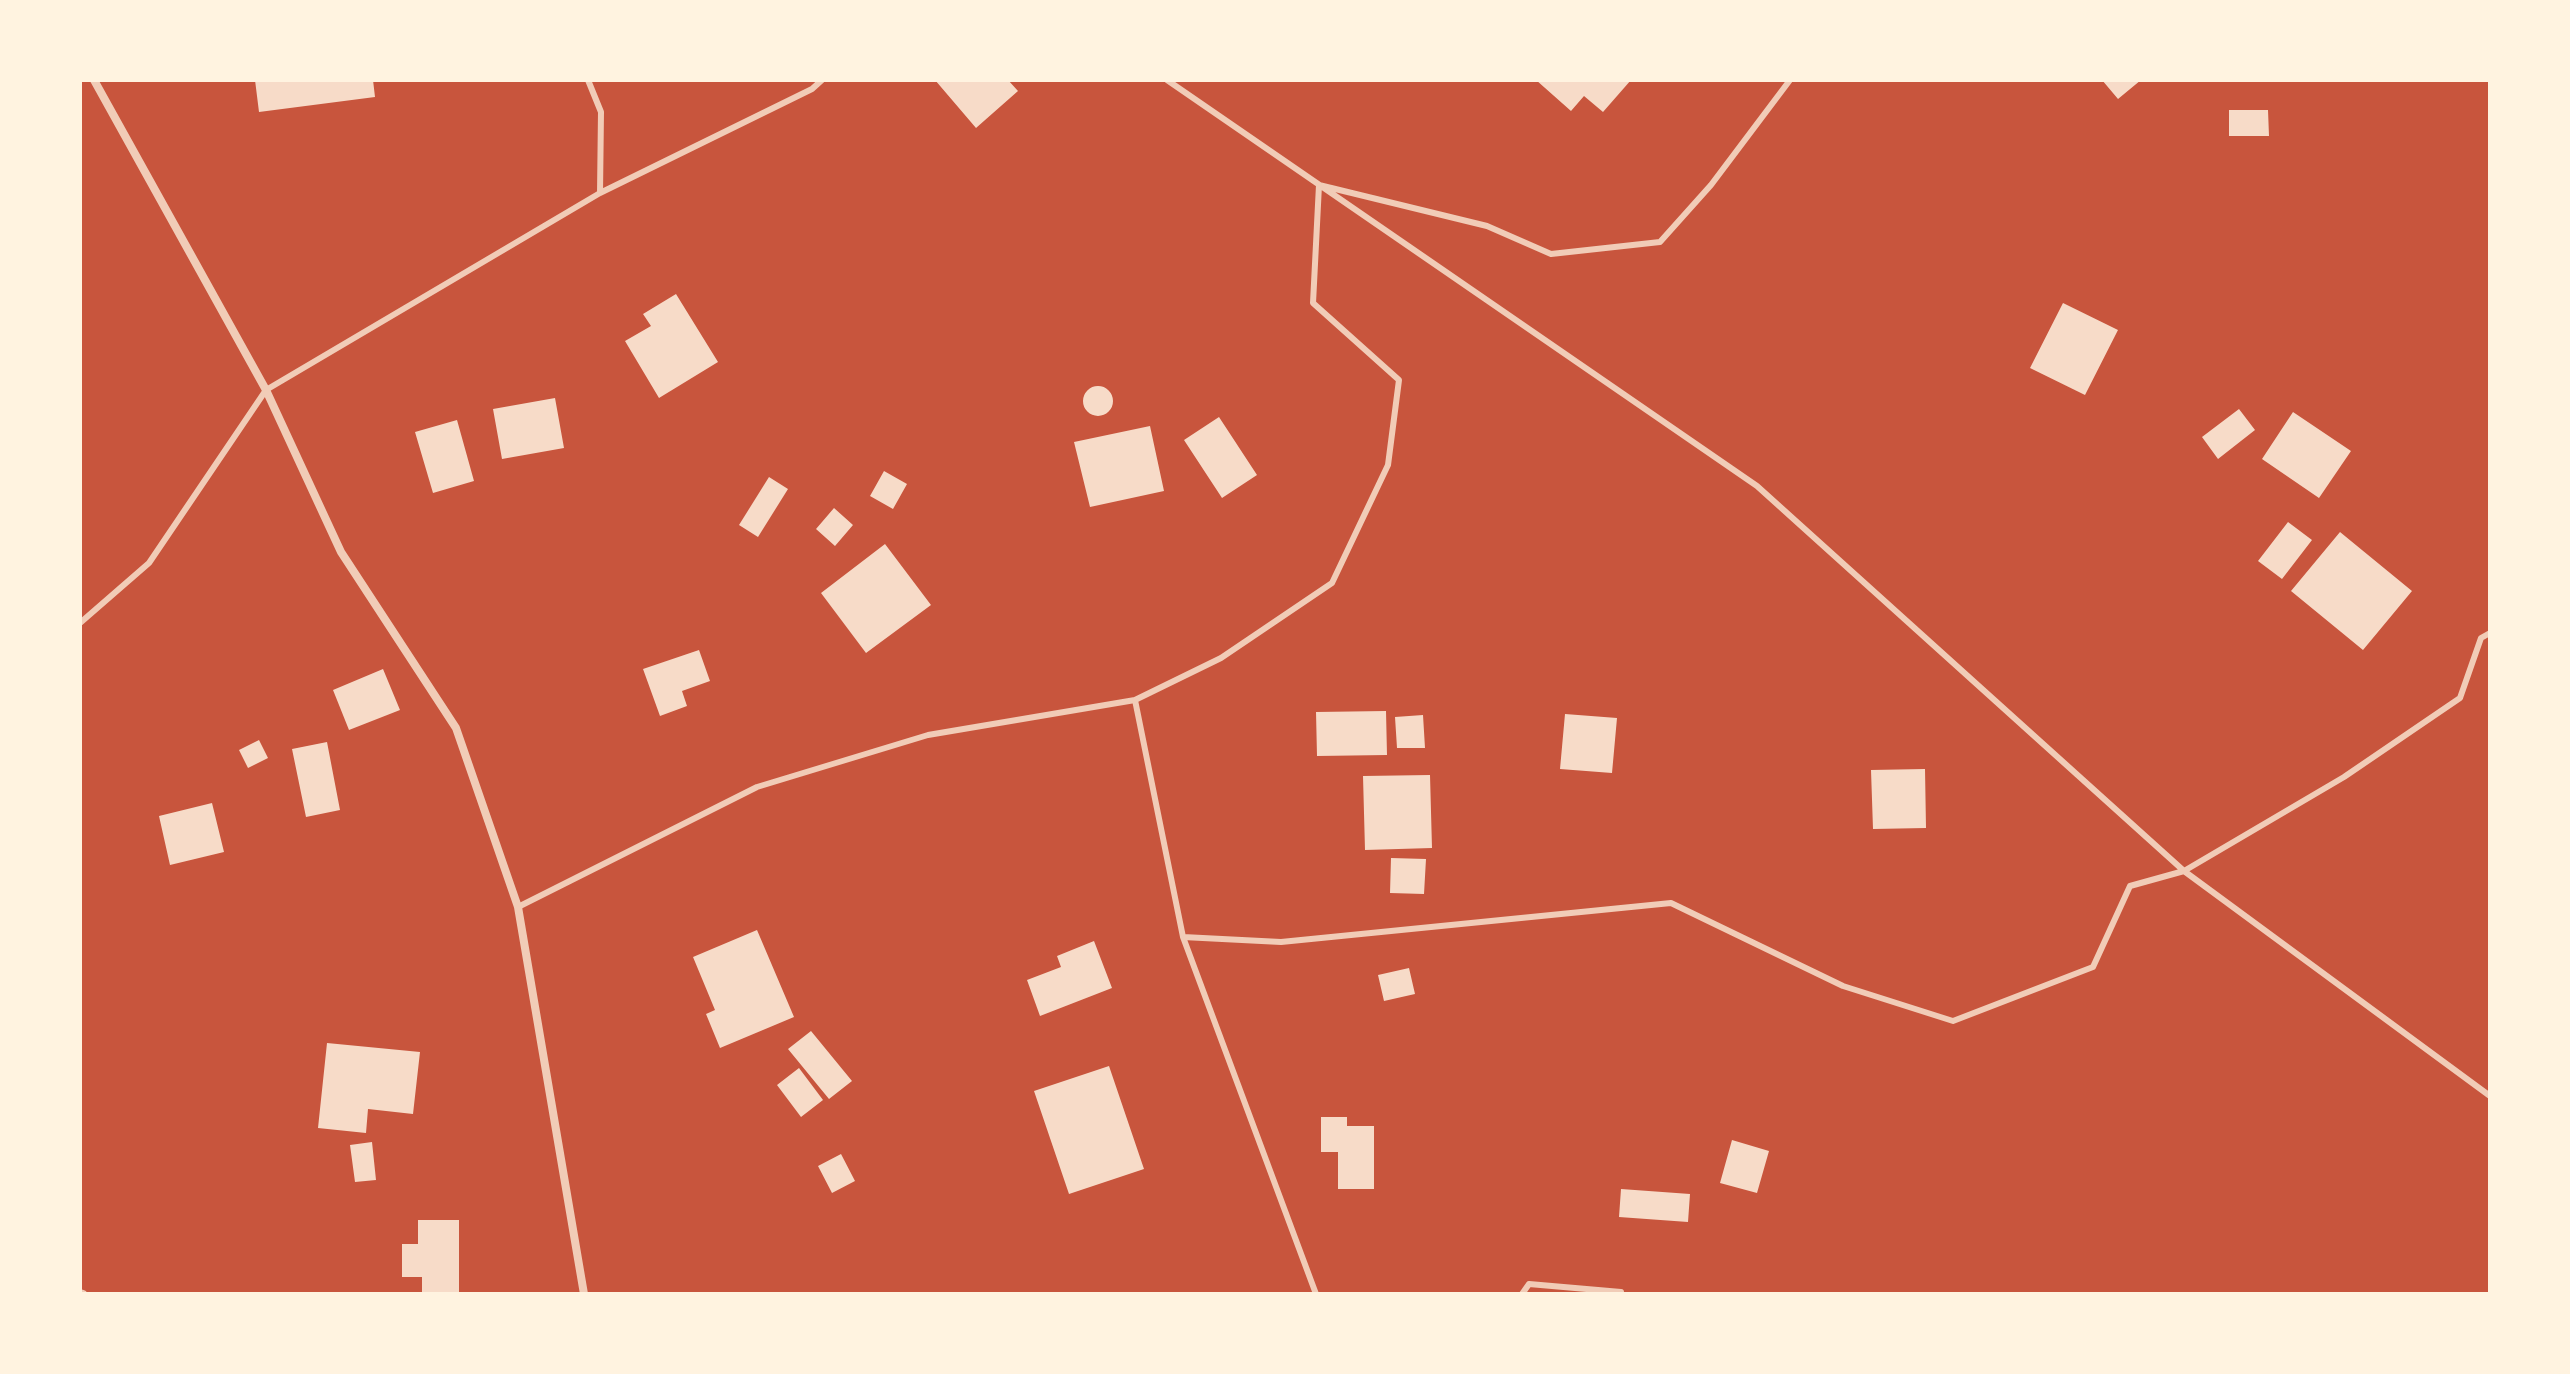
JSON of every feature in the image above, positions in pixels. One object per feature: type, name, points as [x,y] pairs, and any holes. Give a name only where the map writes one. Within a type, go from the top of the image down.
[{"type":"street","points":[[94,80],[266,390],[341,552],[456,728],[518,907],[584,1294]]},
{"type":"lane","points":[[588,80],[601,112],[600,193]]},
{"type":"lane","points":[[80,623],[149,563],[266,390],[600,193],[812,89],[822,80]]},
{"type":"lane","points":[[1167,80],[1757,486],[2184,871],[2490,1096]]},
{"type":"lane","points":[[1319,185],[1487,226],[1551,254],[1660,242],[1711,185],[1790,80]]},
{"type":"lane","points":[[518,907],[757,787],[928,735],[1135,700],[1221,658],[1332,583],[1388,465],[1399,380],[1313,303],[1319,185]]},
{"type":"lane","points":[[1183,937],[1281,942],[1671,903],[1843,986],[1953,1021],[2093,967],[2130,886],[2184,871],[2344,777],[2460,698],[2481,638],[2490,633]]},
{"type":"lane","points":[[1135,700],[1183,937],[1316,1294]]},
{"type":"lane","points":[[1522,1294],[1529,1284],[1621,1292]]},
{"type":"building","points":[[255,80],[373,80],[375,97],[259,112]]},
{"type":"building","points":[[935,80],[1008,80],[1018,91],[976,128]]},
{"type":"building","points":[[1536,80],[1631,80],[1603,112],[1584,96],[1571,111]]},
{"type":"building","points":[[2102,80],[2141,80],[2118,99]]},
{"type":"building","points":[[2229,110],[2268,110],[2269,136],[2229,136]]},
{"type":"building","points":[[676,294],[718,362],[659,398],[625,341],[651,326],[643,314]]},
{"type":"building","points":[[2063,303],[2118,330],[2085,395],[2030,368]]},
{"type":"building","points":[[1098,386],[1108,391],[1113,401],[1108,411],[1098,416],[1088,411],[1083,401],[1088,391]]},
{"type":"building","points":[[555,398],[564,448],[502,459],[493,409]]},
{"type":"building","points":[[2239,409],[2255,430],[2218,459],[2202,437]]},
{"type":"building","points":[[2293,412],[2351,451],[2319,498],[2262,459]]},
{"type":"building","points":[[1219,417],[1257,475],[1222,498],[1184,440]]},
{"type":"building","points":[[457,420],[474,481],[433,493],[415,432]]},
{"type":"building","points":[[1150,426],[1164,491],[1090,507],[1074,442]]},
{"type":"building","points":[[884,471],[907,484],[893,509],[870,496]]},
{"type":"building","points":[[769,477],[788,489],[758,537],[739,525]]},
{"type":"building","points":[[834,508],[853,525],[835,546],[816,529]]},
{"type":"building","points":[[2288,522],[2312,540],[2282,579],[2258,561]]},
{"type":"building","points":[[2340,532],[2412,591],[2363,650],[2291,591]]},
{"type":"building","points":[[885,544],[931,605],[866,653],[821,593]]},
{"type":"building","points":[[699,650],[710,681],[682,691],[687,706],[660,716],[643,669]]},
{"type":"building","points":[[383,669],[400,710],[349,730],[333,690]]},
{"type":"building","points":[[1386,711],[1387,755],[1317,756],[1316,712]]},
{"type":"building","points":[[1565,714],[1617,718],[1612,773],[1560,769]]},
{"type":"building","points":[[1423,715],[1425,748],[1397,748],[1395,717]]},
{"type":"building","points":[[259,740],[268,758],[248,768],[239,750]]},
{"type":"building","points":[[327,742],[340,810],[306,817],[292,749]]},
{"type":"building","points":[[1925,769],[1926,828],[1873,829],[1871,770]]},
{"type":"building","points":[[1430,775],[1432,848],[1365,850],[1363,776]]},
{"type":"building","points":[[212,803],[224,852],[170,865],[159,816]]},
{"type":"building","points":[[1391,858],[1426,859],[1424,894],[1390,893]]},
{"type":"building","points":[[757,930],[794,1017],[720,1048],[706,1014],[715,1010],[693,957]]},
{"type":"building","points":[[1094,941],[1112,988],[1040,1016],[1027,980],[1061,967],[1057,956]]},
{"type":"building","points":[[1409,968],[1415,994],[1384,1001],[1378,975]]},
{"type":"building","points":[[811,1031],[852,1081],[829,1099],[788,1049]]},
{"type":"building","points":[[327,1043],[420,1052],[413,1114],[368,1109],[366,1133],[318,1128]]},
{"type":"building","points":[[1109,1066],[1144,1169],[1069,1194],[1034,1091]]},
{"type":"building","points":[[799,1068],[823,1100],[801,1117],[777,1085]]},
{"type":"building","points":[[1321,1117],[1347,1117],[1347,1126],[1374,1126],[1374,1189],[1338,1189],[1338,1152],[1321,1152]]},
{"type":"building","points":[[1732,1140],[1769,1151],[1757,1193],[1720,1183]]},
{"type":"building","points":[[372,1142],[376,1180],[355,1182],[350,1145]]},
{"type":"building","points":[[841,1154],[855,1181],[832,1193],[818,1166]]},
{"type":"building","points":[[1621,1189],[1690,1194],[1688,1222],[1619,1217]]},
{"type":"building","points":[[418,1220],[459,1220],[459,1294],[422,1294],[422,1277],[402,1277],[402,1244],[418,1244]]}]
